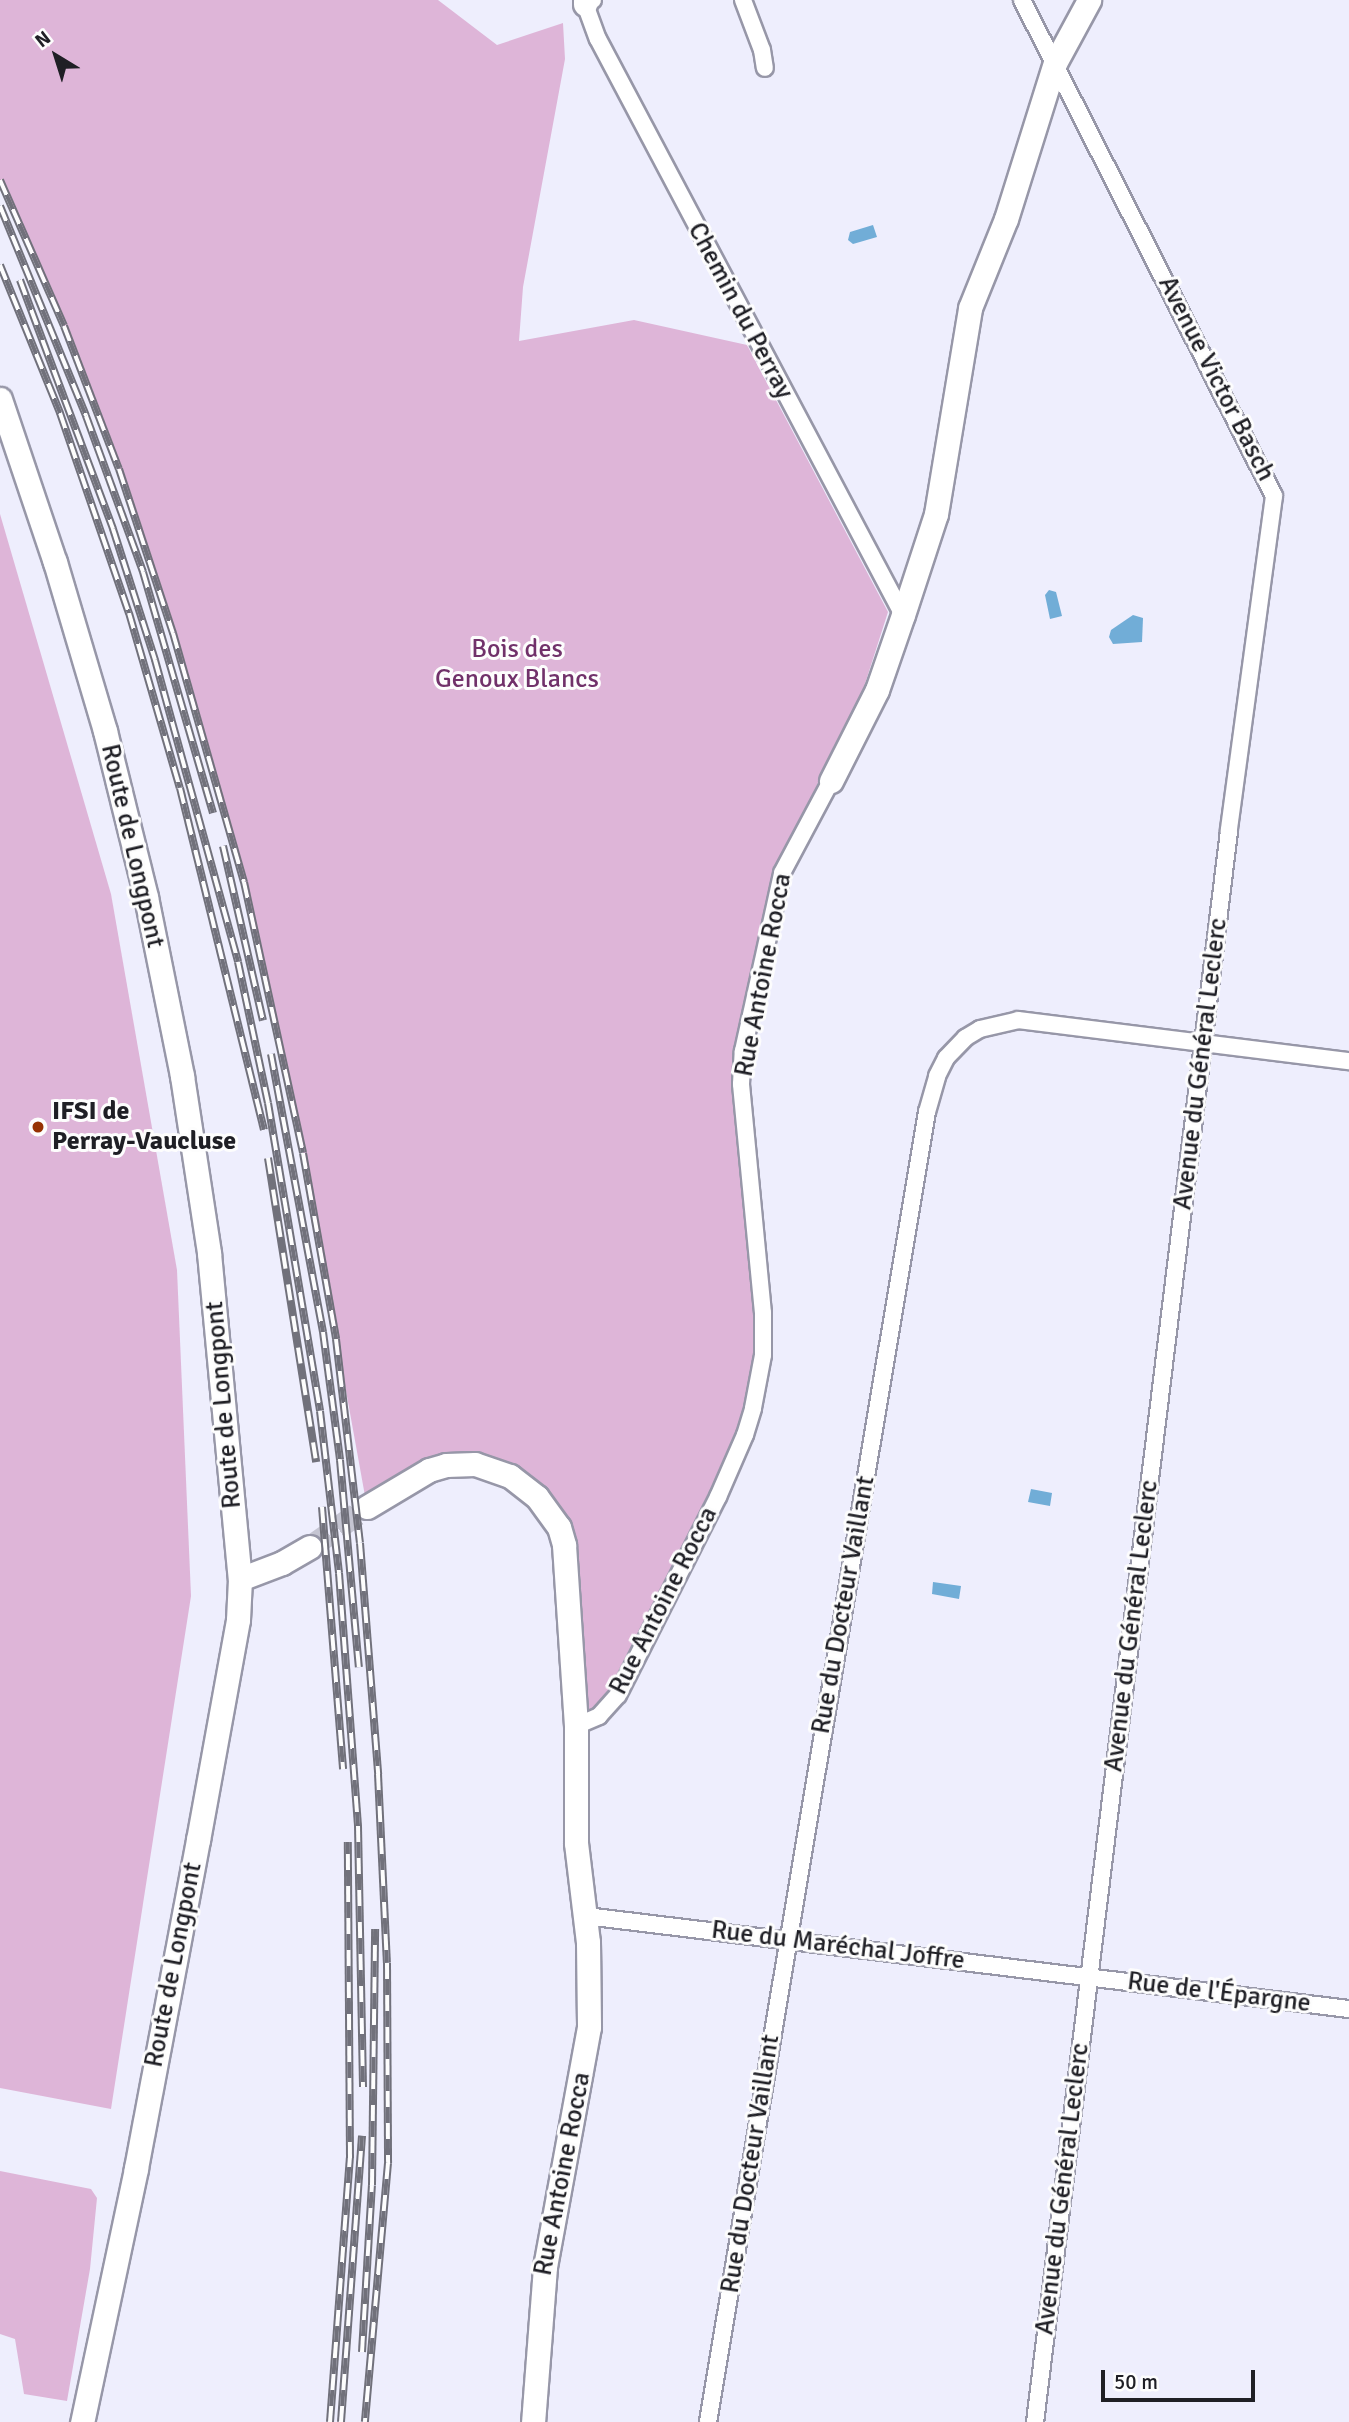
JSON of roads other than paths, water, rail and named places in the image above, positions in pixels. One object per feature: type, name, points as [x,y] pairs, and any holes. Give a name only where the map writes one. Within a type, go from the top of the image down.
[{"type":"main road","points":[[831,781],[877,690],[936,514],[970,308],[1010,207],[1055,63],[1089,0]]},
{"type":"main road","name":"Route de Longpont","points":[[0,399],[55,562],[105,731],[146,897],[183,1076],[209,1253],[240,1579],[238,1620],[196,1854],[136,2169],[82,2422]]},
{"type":"main road","points":[[367,1507],[413,1478],[446,1465],[462,1464],[495,1469],[537,1497],[559,1527],[564,1545],[576,1726]]},
{"type":"main road","points":[[240,1579],[282,1563],[310,1547]]},
{"type":"main road","name":"Rue Antoine Rocca","points":[[533,2422],[544,2267],[589,2027],[586,1916],[576,1843],[576,1726]]},
{"type":"street","points":[[743,0],[762,50],[765,68]]},
{"type":"street","name":"Avenue Victor Basch","points":[[1022,0],[1274,496],[1229,831]]},
{"type":"street","name":"Chemin du Perray","points":[[588,1],[598,39],[903,615]]},
{"type":"street","name":"Rue Antoine Rocca","points":[[576,1726],[599,1716],[618,1695],[718,1497],[746,1435],[763,1355],[763,1313],[741,1084],[743,1051],[782,873],[831,781]]},
{"type":"street","name":"Avenue du Général Leclerc","points":[[1035,2422],[1229,831]]},
{"type":"street","name":"Rue du Docteur Vaillant","points":[[708,2422],[927,1112],[937,1076],[946,1058],[965,1038],[980,1029],[1018,1020],[1349,1061]]},
{"type":"street","name":"Rue du Maréchal Joffre","points":[[586,1916],[1089,1976]]},
{"type":"street","name":"Rue de l'Épargne","points":[[1089,1976],[1349,2009]]},
{"type":"water","points":[[873,225],[877,237],[853,244],[848,240],[850,232]]},
{"type":"water","points":[[1049,590],[1056,592],[1062,616],[1050,619],[1045,595]]},
{"type":"water","points":[[1133,615],[1143,618],[1142,642],[1113,644],[1109,637],[1111,630]]},
{"type":"water","points":[[1031,1489],[1052,1493],[1050,1506],[1028,1502]]},
{"type":"water","points":[[933,1582],[961,1586],[959,1599],[932,1594]]},
{"type":"tunnel","points":[[310,1547],[367,1507]]},
{"type":"railway","points":[[0,180],[64,326],[119,469],[173,633],[244,882],[303,1153],[336,1339],[360,1543],[378,1774],[387,1963],[388,2163],[365,2422]]},
{"type":"railway","points":[[0,206],[86,416],[143,572],[213,813]]},
{"type":"railway","points":[[0,265],[60,413],[129,613],[180,788],[264,1130]]},
{"type":"railway","points":[[20,280],[113,529],[155,660],[238,962],[268,1103],[320,1411],[339,1573],[358,1826],[363,2087]]},
{"type":"railway","points":[[223,846],[263,1020]]},
{"type":"railway","points":[[271,1054],[323,1332],[340,1460],[359,1667]]},
{"type":"railway","points":[[268,1158],[316,1462]]},
{"type":"railway","points":[[322,1507],[343,1769]]},
{"type":"railway","points":[[330,2422],[350,2158],[348,1842]]},
{"type":"railway","points":[[362,2352],[372,2185],[375,1929]]},
{"type":"railway","points":[[341,2422],[362,2136]]},
{"type":"place","name":"IFSI de Perray-Vaucluse","points":[[38,1127]]},
{"type":"park label","name":"Bois des Genoux Blancs","points":[[517,665]]}]
